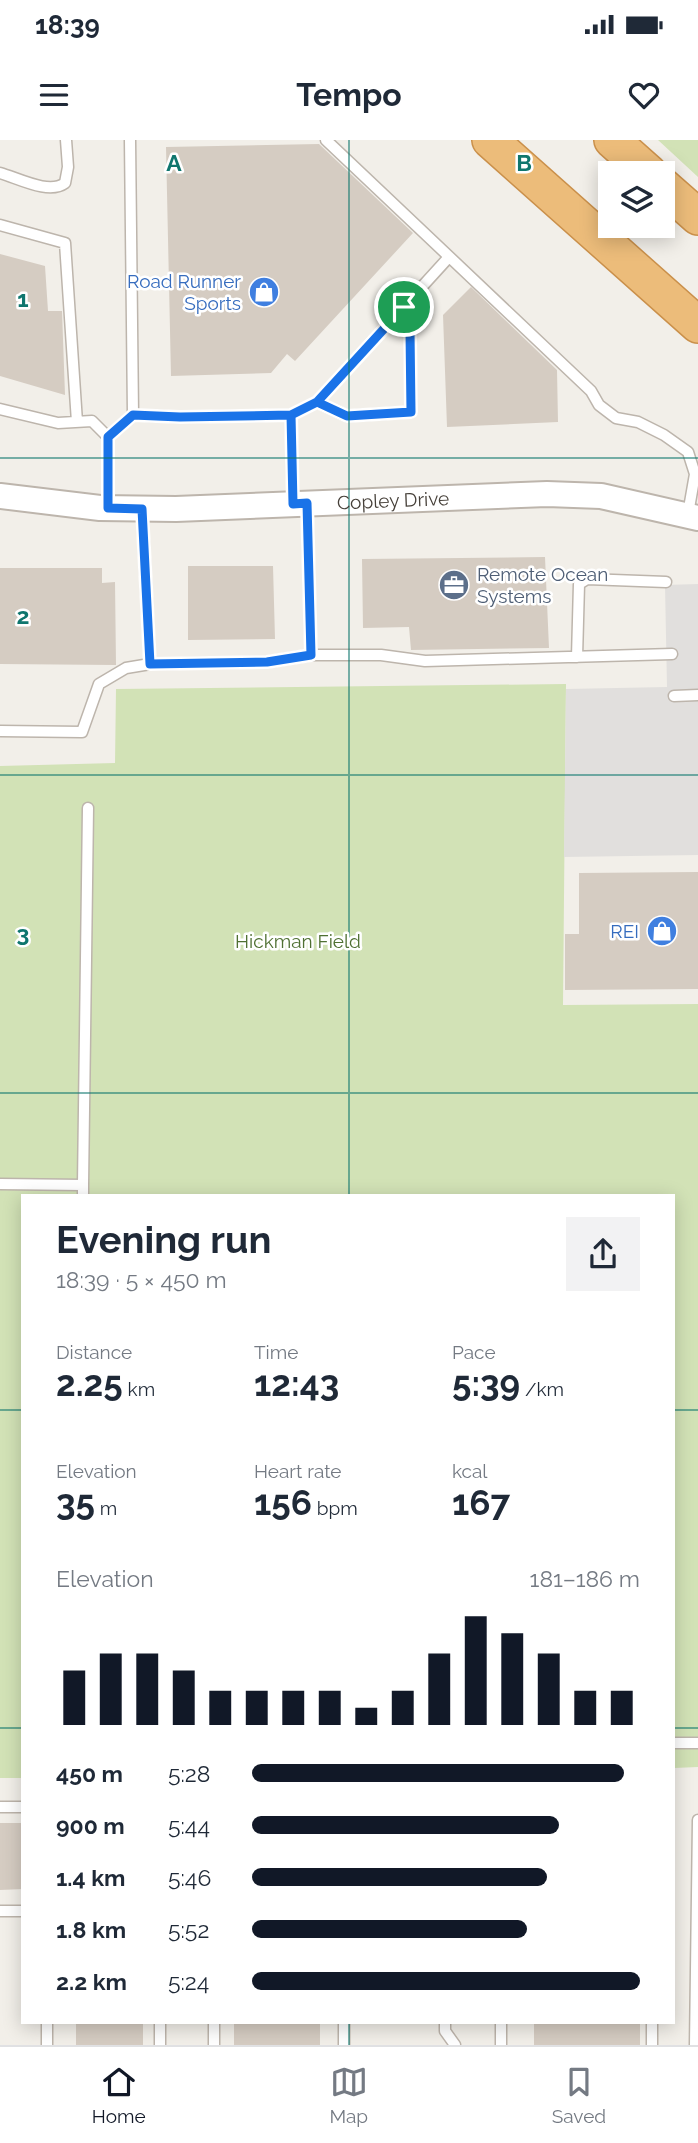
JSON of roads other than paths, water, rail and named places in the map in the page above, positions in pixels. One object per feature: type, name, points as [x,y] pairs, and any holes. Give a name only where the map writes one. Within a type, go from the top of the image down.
[{"type":"highway","points":[[490,140],[698,324]]},
{"type":"highway","points":[[612,140],[636,161]]},
{"type":"highway","points":[[675,197],[698,217]]},
{"type":"street","name":"Copley Drive","points":[[0,496],[108,508],[142,509],[547,494],[601,496],[693,516]]},
{"type":"lane","points":[[0,173],[60,188],[65,183],[68,167],[66,140]]},
{"type":"lane","points":[[130,140],[133,415]]},
{"type":"lane","points":[[326,140],[591,391],[599,405],[616,418],[638,422],[664,435],[688,452],[695,474],[693,516]]},
{"type":"lane","points":[[0,225],[65,243],[77,422]]},
{"type":"lane","points":[[108,437],[133,415],[291,415],[317,402],[449,257]]},
{"type":"lane","points":[[317,402],[347,416],[411,412],[410,331],[404,307]]},
{"type":"lane","points":[[0,409],[58,423],[92,421],[108,437],[108,508]]},
{"type":"lane","points":[[291,415],[311,655]]},
{"type":"lane","points":[[142,509],[150,664]]},
{"type":"lane","points":[[577,657],[579,584],[587,579],[666,582]]},
{"type":"lane","points":[[0,731],[82,732],[99,684],[126,668],[150,664],[267,662],[311,655],[381,655],[425,661],[672,654]]},
{"type":"lane","points":[[674,696],[698,695]]},
{"type":"lane","points":[[0,1184],[83,1190],[88,808]]},
{"type":"lane","points":[[675,1743],[698,1743]]},
{"type":"lane","points":[[0,1807],[21,1807]]},
{"type":"lane","points":[[695,2045],[698,1820]]},
{"type":"lane","points":[[0,1910],[21,1911]]},
{"type":"lane","points":[[47,2024],[47,2045]]},
{"type":"lane","points":[[160,2024],[160,2045]]},
{"type":"lane","points":[[214,2024],[214,2045]]},
{"type":"lane","points":[[344,2024],[344,2045]]},
{"type":"lane","points":[[445,2024],[445,2031],[455,2045]]},
{"type":"lane","points":[[501,2024],[501,2045]]},
{"type":"lane","points":[[652,2024],[652,2045]]},
{"type":"place","name":"Road Runner Sports","points":[[264,292]]},
{"type":"place","name":"Remote Ocean Systems","points":[[454,585]]},
{"type":"place","name":"REI","points":[[662,931]]},
{"type":"park label","name":"Hickman Field","points":[[298,941]]}]
